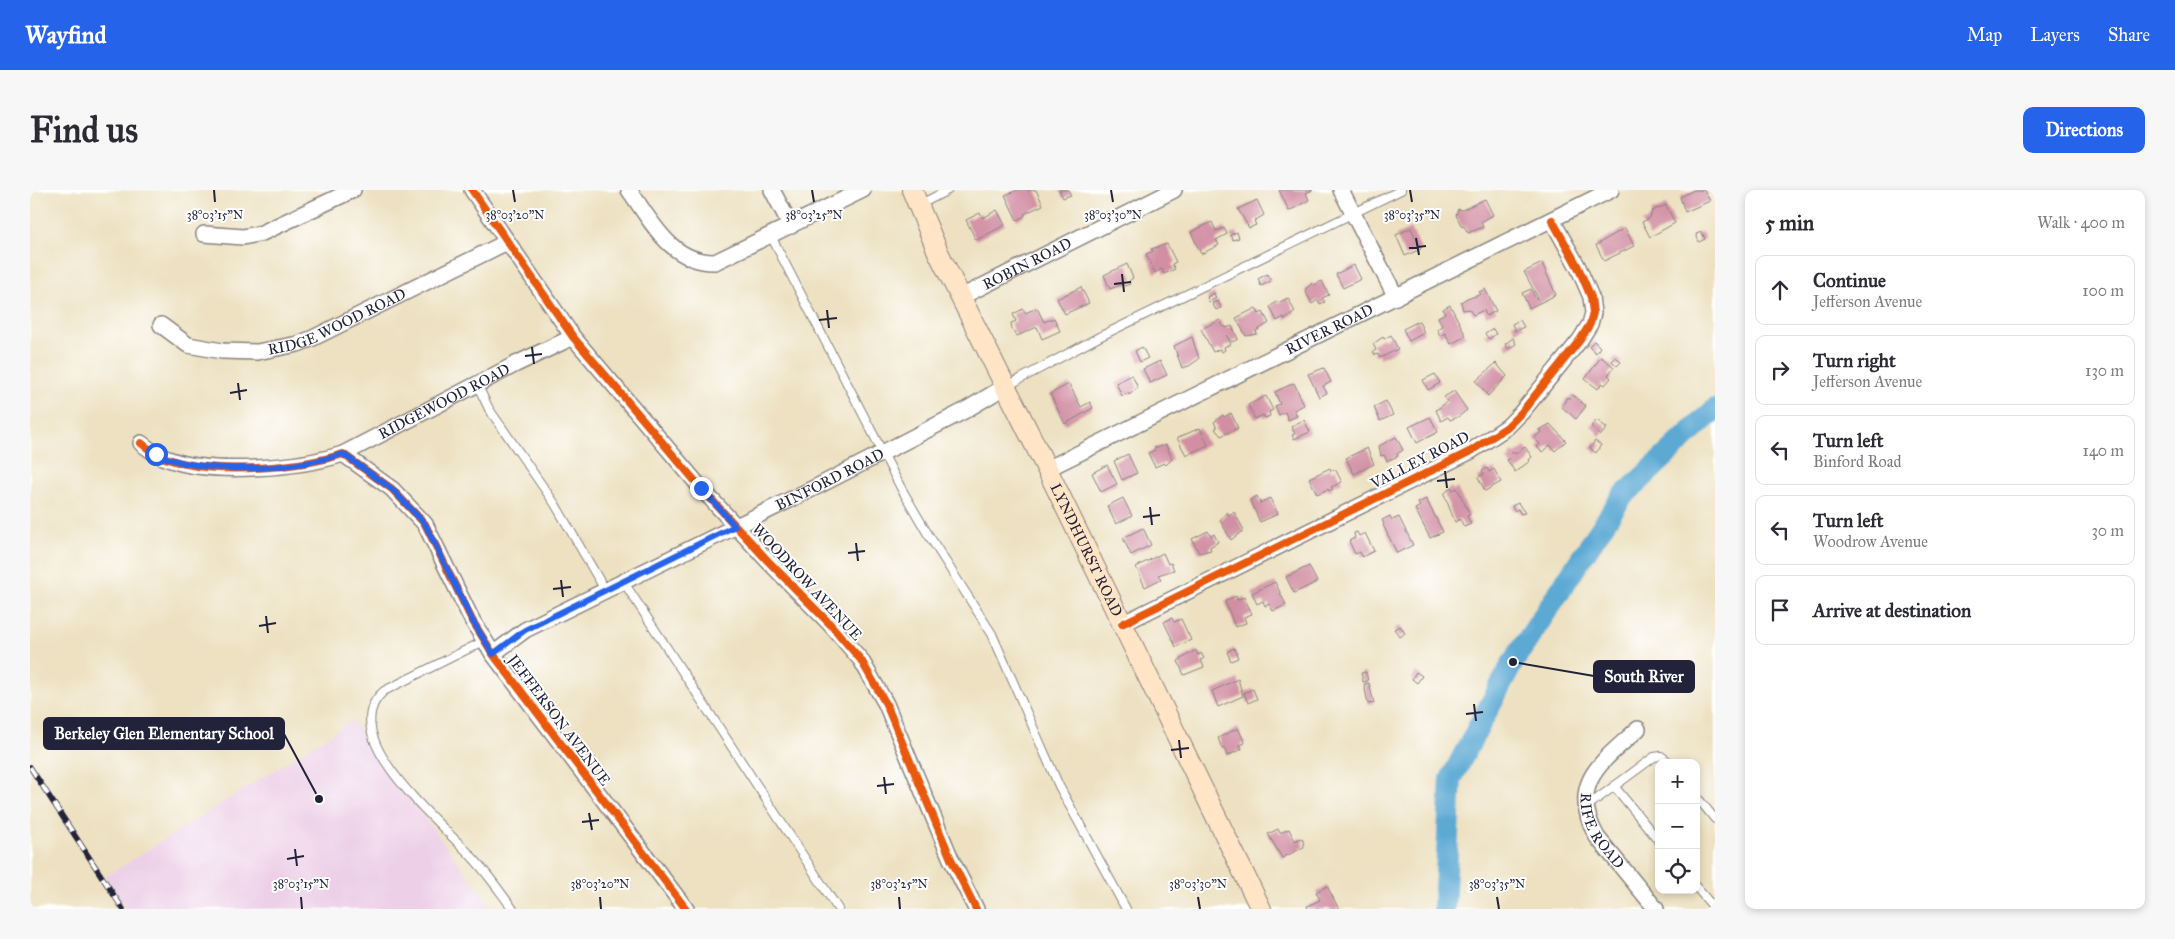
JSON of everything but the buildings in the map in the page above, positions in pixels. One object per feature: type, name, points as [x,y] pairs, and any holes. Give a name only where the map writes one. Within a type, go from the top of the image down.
[{"type":"main road","name":"LYNDHURST ROAD","points":[[915,198],[961,297],[1262,909]]},
{"type":"street","points":[[204,234],[242,237],[262,233],[353,190]]},
{"type":"street","name":"WOODROW AVENUE","points":[[472,190],[573,337],[735,526],[830,624],[861,660],[886,704],[947,850],[976,909]]},
{"type":"street","points":[[630,190],[666,241],[689,258],[715,262],[863,190]]},
{"type":"street","points":[[772,190],[791,226]]},
{"type":"street","name":"ROBIN ROAD","points":[[961,297],[1174,190]]},
{"type":"street","points":[[1341,190],[1396,297]]},
{"type":"street","name":"RIVER ROAD","points":[[1047,469],[1117,436],[1230,377],[1396,297],[1457,264],[1611,190]]},
{"type":"street","name":"VALLEY ROAD","points":[[1122,624],[1471,451],[1507,427],[1580,340],[1590,324],[1593,313],[1593,302],[1588,289],[1552,220]]},
{"type":"street","name":"RIDGE WOOD ROAD","points":[[161,325],[188,345],[222,351],[257,352],[298,344],[507,242]]},
{"type":"street","name":"RIDGEWOOD ROAD","points":[[343,454],[477,384],[573,337]]},
{"type":"street","name":"BINFORD ROAD","points":[[493,654],[525,630],[884,452],[1006,386]]},
{"type":"street","points":[[141,443],[156,454],[171,460],[209,467],[274,466],[326,460],[343,454]]},
{"type":"street","name":"JEFFERSON AVENUE","points":[[343,454],[392,489],[425,524],[484,641],[686,909]]},
{"type":"street","name":"RIFE ROAD","points":[[1638,729],[1594,770],[1589,781],[1586,807],[1591,826],[1597,837],[1656,909]]},
{"type":"lane","points":[[915,198],[948,190]]},
{"type":"lane","points":[[1006,386],[1098,337],[1401,190]]},
{"type":"lane","points":[[771,236],[926,531],[992,634],[1059,786],[1126,909]]},
{"type":"lane","points":[[477,384],[489,409],[555,504],[605,590]]},
{"type":"lane","points":[[623,581],[838,909]]},
{"type":"lane","points":[[484,641],[384,691],[373,704],[369,722],[380,750],[395,774],[415,799],[472,856],[513,909]]},
{"type":"lane","points":[[1586,807],[1654,757],[1661,756],[1665,759]]},
{"type":"lane","points":[[1614,786],[1655,837]]},
{"type":"lane","points":[[1700,801],[1715,819]]},
{"type":"lane","points":[[1700,892],[1715,909]]},
{"type":"shaded area","points":[[352,721],[493,909],[126,909],[105,877]]},
{"type":"waterway","points":[[1444,909],[1451,779],[1513,662],[1621,498],[1715,409]]},
{"type":"railway","points":[[30,767],[123,909]]},
{"type":"cycle path","points":[[472,190],[573,337],[701,488],[767,560],[830,624],[861,660],[886,704],[951,859],[976,909]]},
{"type":"cycle path","points":[[1122,624],[1471,451],[1507,427],[1521,413],[1580,340],[1590,324],[1593,313],[1591,297],[1578,267],[1552,220]]},
{"type":"cycle path","points":[[141,443],[167,459],[189,465],[210,467],[257,468],[281,466],[343,454],[392,489],[425,524],[472,620],[493,654],[686,909]]},
{"type":"place","name":"South River","points":[[1513,662]]},
{"type":"place","name":"Berkeley Glen Elementary School","points":[[319,799]]},
{"type":"route","points":[[156,454],[171,460],[209,467],[274,466],[326,460],[343,454],[368,470],[392,489],[414,510],[425,524],[472,620],[493,654],[525,630],[735,526],[701,488]]}]
